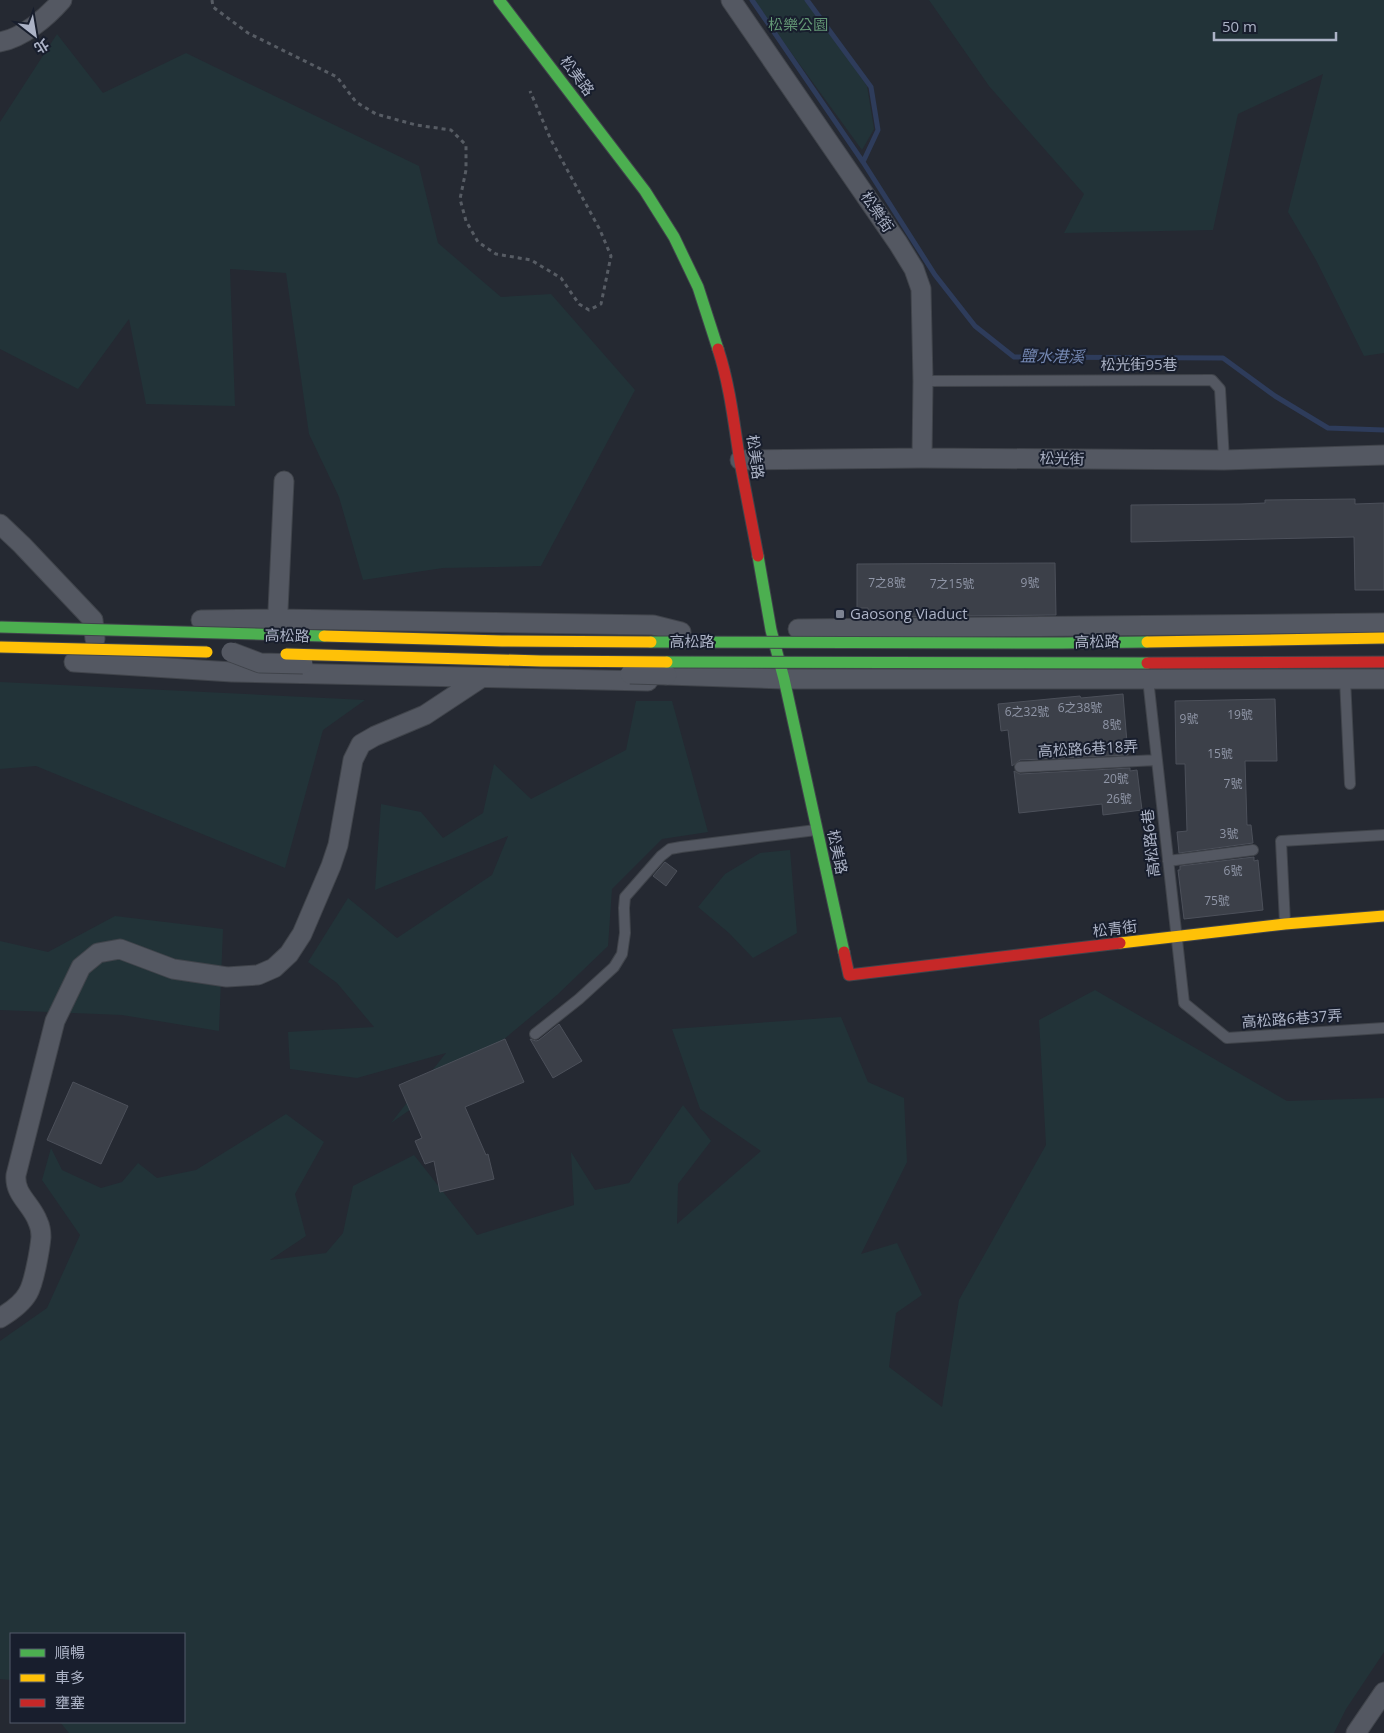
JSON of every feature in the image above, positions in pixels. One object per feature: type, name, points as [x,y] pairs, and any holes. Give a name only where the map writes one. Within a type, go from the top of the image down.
[{"type":"street","points":[[0,42],[7,41],[26,30],[51,12],[62,0]]},
{"type":"street","name":"松美路","points":[[499,0],[645,191],[674,237],[698,287],[723,365],[736,427],[740,460],[771,630],[784,679],[849,975]]},
{"type":"street","name":"松樂街","points":[[731,0],[887,226],[914,269],[921,289],[922,458]]},
{"type":"street","name":"松光街","points":[[740,460],[922,458],[1224,460],[1384,455]]},
{"type":"street","points":[[275,673],[284,481]]},
{"type":"street","points":[[0,524],[93,620],[99,662]]},
{"type":"street","name":"高松路","points":[[0,618],[93,620],[278,619],[652,625],[673,632],[1384,623]]},
{"type":"street","name":"高松路","points":[[0,627],[231,643],[551,661],[1046,664],[1384,662]]},
{"type":"street","points":[[231,643],[261,630],[673,632]]},
{"type":"street","name":"高松路","points":[[0,647],[502,641],[1062,642],[1384,638]]},
{"type":"street","points":[[231,643],[260,663],[784,679],[1384,679]]},
{"type":"street","points":[[0,660],[99,662],[232,672],[481,678],[654,681],[675,675]]},
{"type":"street","points":[[0,1318],[17,1306],[28,1294],[32,1283],[41,1235],[38,1221],[18,1192],[15,1183],[16,1175],[56,1021],[81,966],[98,953],[120,949],[173,969],[227,977],[258,975],[274,968],[289,954],[302,934],[331,866],[338,845],[353,760],[361,744],[375,736],[426,715],[481,678]]},
{"type":"street","name":"松青街","points":[[849,975],[1285,924],[1384,916]]},
{"type":"street","points":[[1356,1733],[1384,1692]]},
{"type":"lane","name":"松光街95巷","points":[[923,381],[1212,380],[1220,389],[1224,460]]},
{"type":"lane","name":"高松路6巷","points":[[1148,679],[1184,1003]]},
{"type":"lane","points":[[1345,679],[1350,784]]},
{"type":"lane","name":"高松路6巷18弄","points":[[1020,767],[1157,760]]},
{"type":"lane","points":[[535,1034],[579,999],[614,967],[622,954],[625,933],[625,897],[661,856],[670,849],[817,830]]},
{"type":"lane","points":[[1285,924],[1282,841],[1384,835]]},
{"type":"lane","points":[[1168,861],[1253,850]]},
{"type":"lane","name":"高松路6巷37弄","points":[[1184,1003],[1227,1038],[1384,1028]]},
{"type":"path","points":[[212,0],[213,7],[248,33],[337,77],[356,102],[376,114],[416,125],[451,130],[466,145],[466,170],[460,199],[466,221],[478,242],[496,254],[531,260],[561,278],[579,304],[589,310],[601,304],[611,256],[600,230],[551,140],[530,91]]},
{"type":"green space","name":"松樂公園","points":[[753,0],[808,0],[867,86],[874,129],[862,150]]},
{"type":"green space","points":[[929,0],[1384,0],[1384,353],[1364,356],[1316,260],[1288,212],[1323,74],[1238,114],[1213,230],[1064,233],[1084,194],[989,86]]},
{"type":"green space","points":[[57,34],[103,93],[186,53],[419,166],[438,243],[501,297],[551,294],[635,390],[541,566],[443,568],[363,580],[339,497],[309,434],[286,273],[230,269],[235,406],[146,404],[129,319],[78,389],[0,349],[0,122]]},
{"type":"green space","points":[[0,682],[365,700],[323,730],[285,868],[36,766],[0,769]]},
{"type":"green space","points":[[636,701],[672,701],[708,832],[662,839],[612,889],[608,946],[557,995],[467,1070],[391,1123],[446,1053],[357,1078],[290,1069],[288,1032],[374,1027],[337,983],[308,962],[348,898],[397,938],[492,875],[508,836],[375,890],[381,804],[421,812],[443,838],[483,813],[494,764],[531,799],[626,750]]},
{"type":"green space","points":[[790,850],[797,933],[753,958],[729,933],[698,907],[725,874],[760,853]]},
{"type":"green space","points":[[115,916],[223,929],[219,1031],[122,1015],[0,1010],[0,941],[48,952]]},
{"type":"green space","points":[[1095,990],[1287,1101],[1384,1098],[1384,1652],[1346,1709],[1334,1733],[69,1733],[61,1723],[185,1723],[185,1633],[10,1633],[10,1680],[0,1679],[0,1341],[47,1308],[80,1235],[42,1180],[51,1148],[62,1170],[101,1188],[122,1182],[138,1163],[157,1178],[196,1170],[286,1114],[324,1142],[295,1194],[306,1236],[270,1260],[326,1253],[343,1233],[353,1186],[414,1155],[477,1235],[574,1205],[571,1152],[595,1190],[629,1183],[683,1105],[711,1141],[678,1184],[677,1224],[761,1151],[700,1109],[672,1029],[841,1017],[868,1082],[904,1098],[907,1162],[861,1254],[897,1243],[922,1295],[896,1313],[889,1367],[942,1407],[959,1300],[1046,1145],[1039,1020]]},
{"type":"building","points":[[1355,499],[1355,504],[1384,503],[1384,590],[1355,590],[1354,537],[1131,542],[1131,505],[1241,504],[1265,503],[1265,500]]},
{"type":"building","points":[[1055,563],[1056,615],[868,617],[868,608],[857,608],[857,564]]},
{"type":"building","points":[[1123,694],[1128,755],[1020,760],[1012,766],[1008,730],[1001,731],[998,704]]},
{"type":"building","points":[[1275,699],[1277,761],[1245,761],[1247,825],[1251,825],[1253,843],[1179,853],[1177,832],[1187,831],[1185,764],[1176,764],[1175,701]]},
{"type":"building","points":[[1130,768],[1130,771],[1137,770],[1142,810],[1103,815],[1102,804],[1019,813],[1014,771],[1020,774]]},
{"type":"building","points":[[1254,857],[1254,861],[1258,860],[1263,910],[1184,919],[1178,870],[1180,870],[1180,866]]},
{"type":"building","points":[[665,862],[677,871],[666,886],[653,876]]},
{"type":"building","points":[[559,1024],[582,1061],[553,1078],[530,1039],[539,1040]]},
{"type":"building","points":[[505,1039],[524,1082],[465,1107],[486,1155],[488,1154],[494,1179],[440,1192],[434,1161],[425,1164],[415,1141],[422,1138],[399,1085]]},
{"type":"building","points":[[73,1082],[128,1106],[101,1164],[47,1140]]},
{"type":"waterway","points":[[752,0],[863,162]]},
{"type":"waterway","name":"鹽水港溪","points":[[807,0],[871,87],[878,130],[863,162],[935,275],[975,326],[1014,357],[1223,358],[1275,396],[1328,428],[1384,430]]},
{"type":"traffic: fast","points":[[499,0],[645,191],[674,237],[698,287],[718,349]]},
{"type":"traffic: fast","points":[[758,556],[771,630],[784,679],[844,952]]},
{"type":"traffic: fast","points":[[0,627],[324,636]]},
{"type":"traffic: fast","points":[[651,642],[1147,642]]},
{"type":"traffic: fast","points":[[667,662],[1147,663]]},
{"type":"traffic: slow","points":[[324,636],[502,641],[651,642]]},
{"type":"traffic: slow","points":[[1147,642],[1384,638]]},
{"type":"traffic: slow","points":[[0,647],[207,652]]},
{"type":"traffic: slow","points":[[286,654],[541,661],[667,662]]},
{"type":"traffic: slow","points":[[1120,943],[1285,924],[1384,916]]},
{"type":"traffic: jam","points":[[718,349],[729,391],[758,556]]},
{"type":"traffic: jam","points":[[1147,663],[1384,662]]},
{"type":"traffic: jam","points":[[844,952],[849,975],[1120,943]]},
{"type":"place","name":"Gaosong Viaduct","points":[[840,614]]}]
